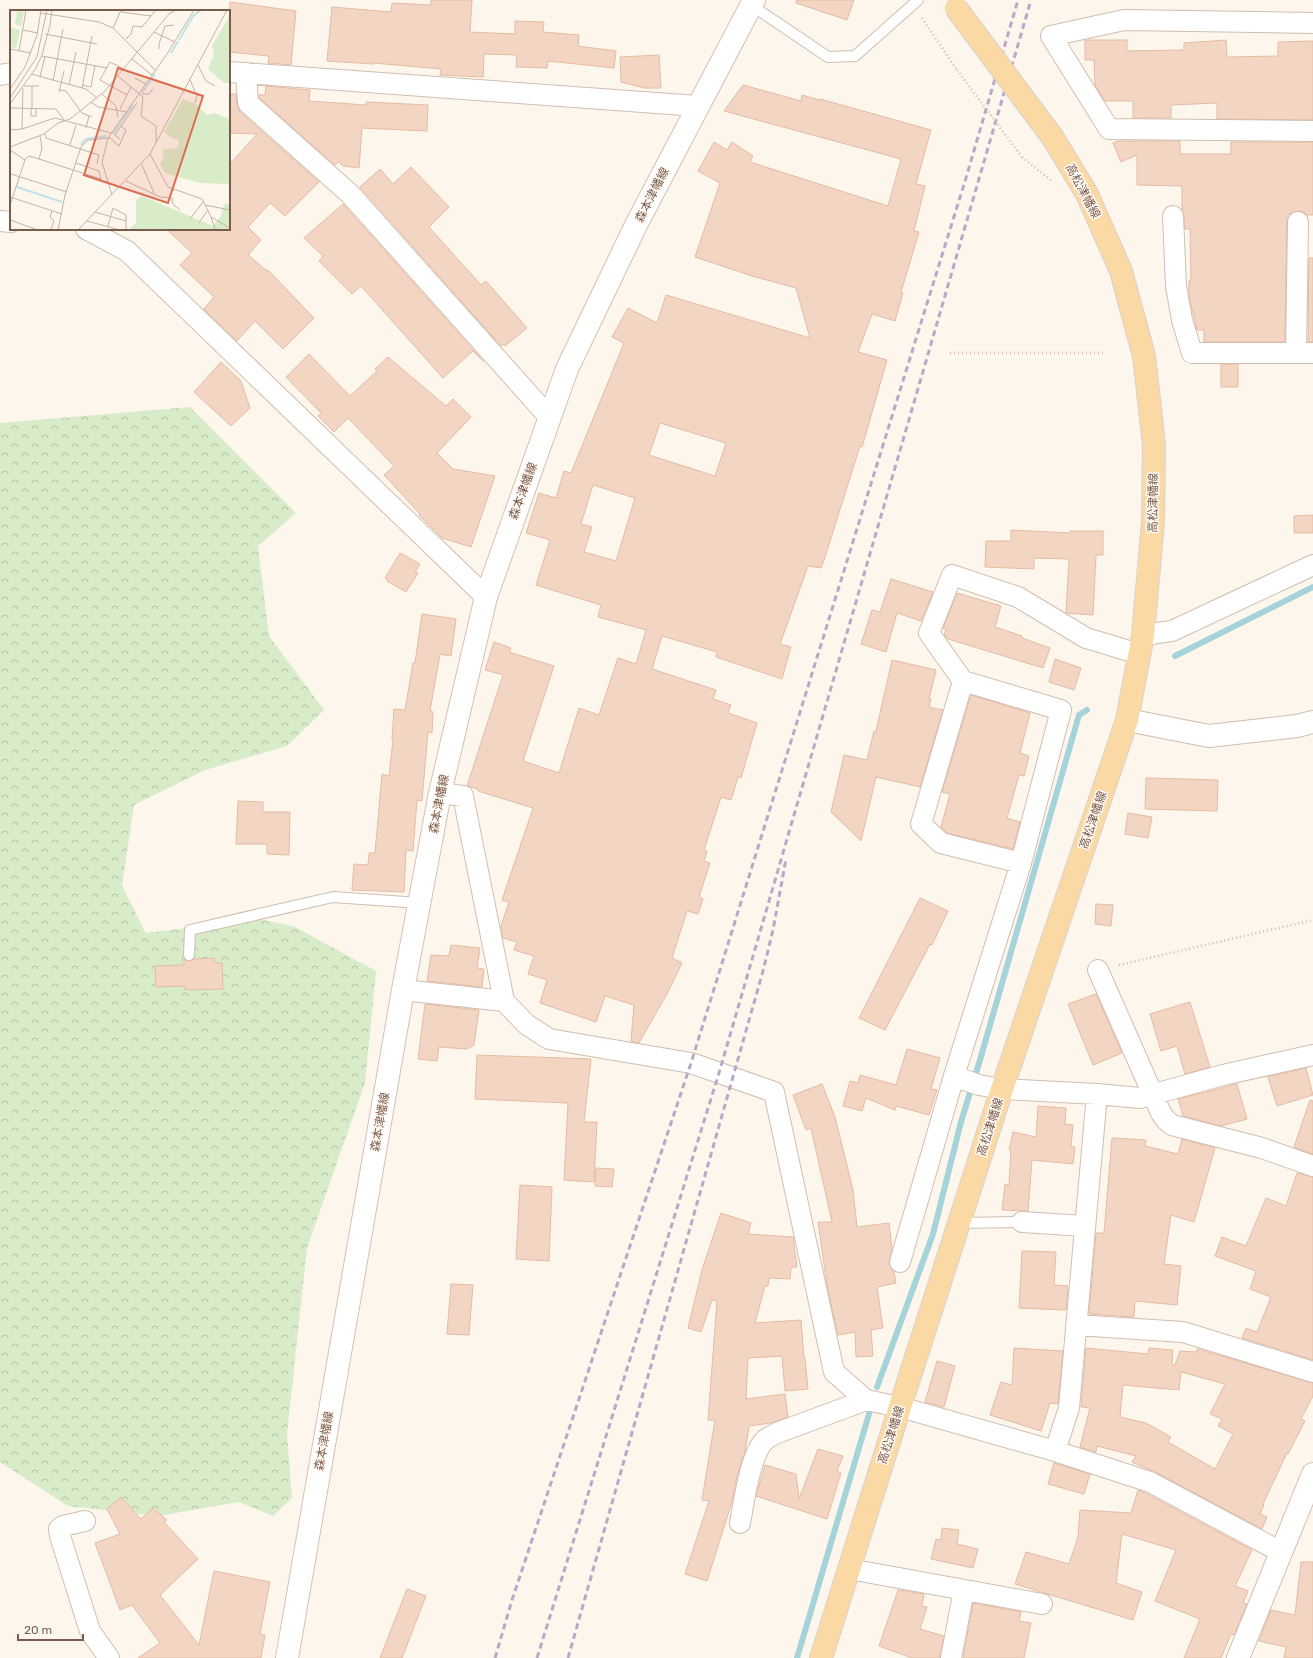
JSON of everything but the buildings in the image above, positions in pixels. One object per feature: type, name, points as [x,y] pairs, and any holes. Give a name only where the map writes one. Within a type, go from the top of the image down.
[{"type":"main road","name":"森本津幡線","points":[[287,1658],[403,990],[440,793],[486,597],[566,369],[636,225],[753,3]]},
{"type":"main road","name":"高松津幡線","points":[[821,1658],[1002,1089],[1127,720],[1141,645],[1153,521],[1154,445],[1144,356],[1120,271],[1087,194],[1053,138],[953,4]]},
{"type":"main road","points":[[1127,720],[1209,736],[1297,726],[1313,722]]},
{"type":"main road","points":[[1238,1658],[1313,1474]]},
{"type":"street","points":[[1313,23],[1124,20],[1051,36],[1109,129],[1313,131]]},
{"type":"street","points":[[549,416],[350,194],[248,103],[237,72],[698,106]]},
{"type":"street","points":[[0,75],[10,73]]},
{"type":"street","points":[[1173,216],[1176,286],[1182,320],[1192,353],[1305,353],[1298,222]]},
{"type":"street","points":[[0,221],[10,222]]},
{"type":"street","points":[[88,230],[127,251],[486,597]]},
{"type":"street","points":[[900,1262],[966,1081],[1061,710],[963,681],[929,633],[952,575],[1018,597],[1086,638],[1141,645],[1313,565]]},
{"type":"street","points":[[963,681],[921,824],[941,842],[1022,863]]},
{"type":"street","points":[[440,793],[463,796],[504,1001],[526,1024],[549,1039],[691,1063],[774,1092],[834,1372],[866,1400],[900,1407],[1056,1451],[1150,1482],[1282,1552]]},
{"type":"street","points":[[1098,970],[1166,1120],[1172,1125],[1262,1148],[1313,1166]]},
{"type":"street","points":[[403,990],[504,1001]]},
{"type":"street","points":[[966,1081],[1002,1089],[1140,1098],[1223,1075],[1313,1055]]},
{"type":"street","points":[[1056,1451],[1069,1408],[1097,1094]]},
{"type":"street","points":[[1022,1222],[1085,1226]]},
{"type":"street","points":[[1076,1325],[1183,1332],[1313,1372]]},
{"type":"street","points":[[740,1523],[754,1459],[759,1448],[766,1440],[777,1433],[866,1400]]},
{"type":"street","points":[[85,1521],[63,1526],[59,1529],[60,1536],[90,1631],[109,1658]]},
{"type":"street","points":[[849,1569],[1042,1604]]},
{"type":"street","points":[[951,1658],[964,1590]]},
{"type":"lane","points":[[753,3],[828,57],[856,56],[915,2]]},
{"type":"lane","points":[[189,955],[190,930],[333,897],[420,903]]},
{"type":"lane","points":[[959,1223],[1022,1222]]},
{"type":"path","points":[[915,2],[957,70],[1022,158]]},
{"type":"path","points":[[950,353],[1103,353]]},
{"type":"path","points":[[1098,970],[1313,920]]},
{"type":"green space","points":[[190,407],[296,513],[258,546],[269,636],[324,710],[287,746],[205,770],[134,805],[122,886],[146,933],[258,919],[293,926],[376,971],[365,1083],[307,1248],[287,1434],[292,1498],[273,1516],[239,1502],[158,1516],[68,1506],[0,1462],[0,423]]},
{"type":"waterway","points":[[1175,656],[1313,587]]},
{"type":"waterway","points":[[877,1387],[933,1234],[961,1122],[1079,715],[1087,710]]},
{"type":"waterway","points":[[797,1658],[869,1414]]},
{"type":"railway","points":[[495,1658],[512,1600],[691,1063],[966,178],[1018,0]]},
{"type":"railway","points":[[537,1658],[719,1073],[1031,0]]},
{"type":"railway","points":[[568,1658],[763,971],[773,930],[786,859]]}]
